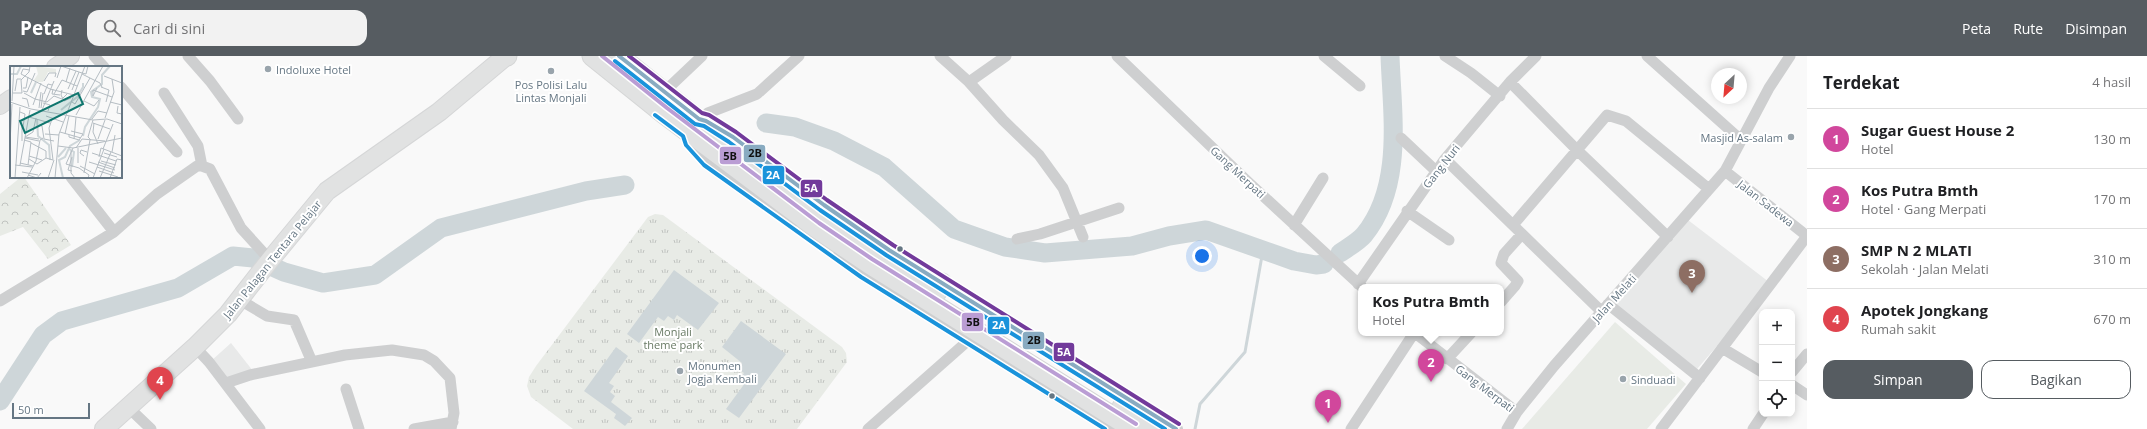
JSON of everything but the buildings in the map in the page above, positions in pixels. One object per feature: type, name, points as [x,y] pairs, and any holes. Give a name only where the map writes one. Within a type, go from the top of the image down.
[{"type":"highway","points":[[592,56],[696,123],[862,243],[939,288],[1156,429]]},
{"type":"highway","points":[[618,56],[664,92],[696,123],[816,228],[869,264],[1133,429]]},
{"type":"main road","points":[[56,66],[71,56]]},
{"type":"main road","name":"Jalan Palagan Tentara Pelajar","points":[[104,429],[195,347],[228,314],[267,263],[327,191],[439,112],[503,57]]},
{"type":"street","points":[[94,56],[103,66]]},
{"type":"street","points":[[188,56],[210,81],[238,119]]},
{"type":"street","points":[[664,92],[702,56]]},
{"type":"street","points":[[799,56],[757,94],[708,113],[696,123],[691,142],[707,160],[864,272],[1110,428]]},
{"type":"street","points":[[940,56],[969,82],[1039,155],[1063,188],[1078,221],[1083,237]]},
{"type":"street","points":[[969,82],[1006,56]]},
{"type":"street","name":"Gang Merpati","points":[[1117,56],[1358,284]]},
{"type":"street","points":[[1324,56],[1360,86]]},
{"type":"street","points":[[1445,56],[1471,73],[1500,96]]},
{"type":"street","name":"Gang Nuri","points":[[1361,284],[1408,211],[1445,159],[1500,96],[1510,82],[1536,56]]},
{"type":"street","points":[[1647,56],[1741,140]]},
{"type":"street","name":"Jalan Melati","points":[[1507,429],[1517,412],[1724,171],[1769,88],[1790,56]]},
{"type":"street","points":[[1510,82],[1578,151],[1668,237]]},
{"type":"street","points":[[122,88],[177,152]]},
{"type":"street","points":[[164,94],[198,146],[202,166]]},
{"type":"street","points":[[1513,225],[1578,151],[1602,119],[1607,115],[1612,115],[1626,121],[1709,189]]},
{"type":"street","points":[[1401,138],[1436,171]]},
{"type":"street","points":[[1445,159],[1522,234],[1605,308],[1700,378]]},
{"type":"street","points":[[0,301],[114,232],[157,194],[197,166],[210,169],[241,228],[267,263]]},
{"type":"street","name":"Jalan Sadewa","points":[[1724,171],[1807,236]]},
{"type":"street","points":[[72,178],[114,232]]},
{"type":"street","points":[[1294,225],[1323,178]]},
{"type":"street","points":[[1016,239],[1040,234],[1119,208]]},
{"type":"street","points":[[1408,211],[1449,240]]},
{"type":"street","points":[[1504,299],[1516,286],[1518,281],[1501,263],[1502,258],[1522,234]]},
{"type":"street","points":[[1660,429],[1807,236]]},
{"type":"street","points":[[939,288],[1176,429]]},
{"type":"street","points":[[240,300],[267,316],[294,320],[312,362]]},
{"type":"street","points":[[1351,429],[1413,336]]},
{"type":"street","name":"Gang Merpati","points":[[1419,336],[1517,412]]},
{"type":"street","points":[[1447,359],[1468,336]]},
{"type":"street","points":[[868,429],[970,339]]},
{"type":"street","points":[[195,347],[226,383],[260,429]]},
{"type":"street","points":[[1722,348],[1759,370]]},
{"type":"street","points":[[226,383],[250,375],[345,355],[392,350],[424,355],[434,360],[450,378],[454,413],[452,426],[414,429]]},
{"type":"street","points":[[1795,368],[1807,354]]},
{"type":"street","points":[[1795,387],[1807,395]]},
{"type":"street","points":[[346,389],[359,429]]},
{"type":"street","points":[[129,408],[151,429]]},
{"type":"street","points":[[1753,429],[1761,417]]},
{"type":"shaded area","points":[[1688,220],[1769,282],[1697,369],[1615,304]]},
{"type":"shaded area","points":[[674,270],[719,303],[698,330],[677,315],[674,320],[668,316],[664,321],[658,317],[639,343],[627,334]]},
{"type":"shaded area","points":[[741,321],[786,354],[739,418],[726,409],[745,383],[740,379],[744,373],[738,369],[742,363],[722,347]]},
{"type":"shaded area","points":[[231,343],[253,371],[227,379],[211,361]]},
{"type":"shaded area","points":[[616,347],[628,356],[609,383],[614,386],[610,392],[615,396],[611,402],[632,418],[625,426],[614,418],[616,414],[584,391]]},
{"type":"green space","points":[[20,178],[25,178],[71,245],[48,259],[23,227],[0,236],[0,194]]},
{"type":"green space","name":"Monjali theme park","points":[[655,214],[663,215],[842,347],[846,353],[847,362],[797,429],[573,429],[531,397],[527,386],[529,377],[536,366],[648,217]]},
{"type":"green space","name":"Sinduadi","points":[[1615,322],[1686,384],[1647,429],[1522,429]]},
{"type":"waterway","points":[[1340,253],[1364,235],[1377,216],[1385,195],[1393,149],[1390,56]]},
{"type":"waterway","points":[[766,123],[795,127],[834,141],[884,167],[954,229],[1005,247],[1045,253],[1132,246],[1169,236],[1206,230],[1294,261],[1316,265],[1324,264]]},
{"type":"waterway","points":[[0,401],[43,335],[62,321],[178,288],[233,256],[253,258],[284,272],[323,283],[375,275],[441,228],[586,191],[625,185]]},
{"type":"waterway","points":[[1195,429],[1200,404],[1245,352],[1263,250]]},
{"type":"transit line","name":"5B","points":[[602,56],[667,108],[819,223],[872,259],[1136,424]]},
{"type":"transit line","name":"2B","points":[[619,56],[699,119],[706,121],[733,137],[824,205],[889,250],[1176,429]]},
{"type":"transit line","name":"5A","points":[[629,56],[702,113],[709,115],[736,132],[827,200],[893,245],[1179,424]]},
{"type":"transit line","name":"2A","points":[[615,61],[695,124],[704,126],[729,142],[820,210],[886,255],[1165,429]]},
{"type":"transit line","name":"2A","points":[[655,115],[683,136],[686,145],[704,165],[861,277],[1105,429]]},
{"type":"place","name":"Indoluxe Hotel","points":[[268,69]]},
{"type":"place","name":"Pos Polisi Lalu Lintas Monjali","points":[[551,71]]},
{"type":"place","name":"Masjid As-salam","points":[[1791,137]]},
{"type":"place","name":"SMP N 2 MLATI","points":[[1692,293]]},
{"type":"place","name":"Monumen Jogja Kembali","points":[[680,371]]},
{"type":"place","name":"Sinduadi","points":[[1623,379]]},
{"type":"place","name":"Kos Putra Bmth","points":[[1431,382]]},
{"type":"place","name":"Apotek Jongkang","points":[[160,400]]},
{"type":"place","name":"Sugar Guest House 2","points":[[1328,423]]}]
